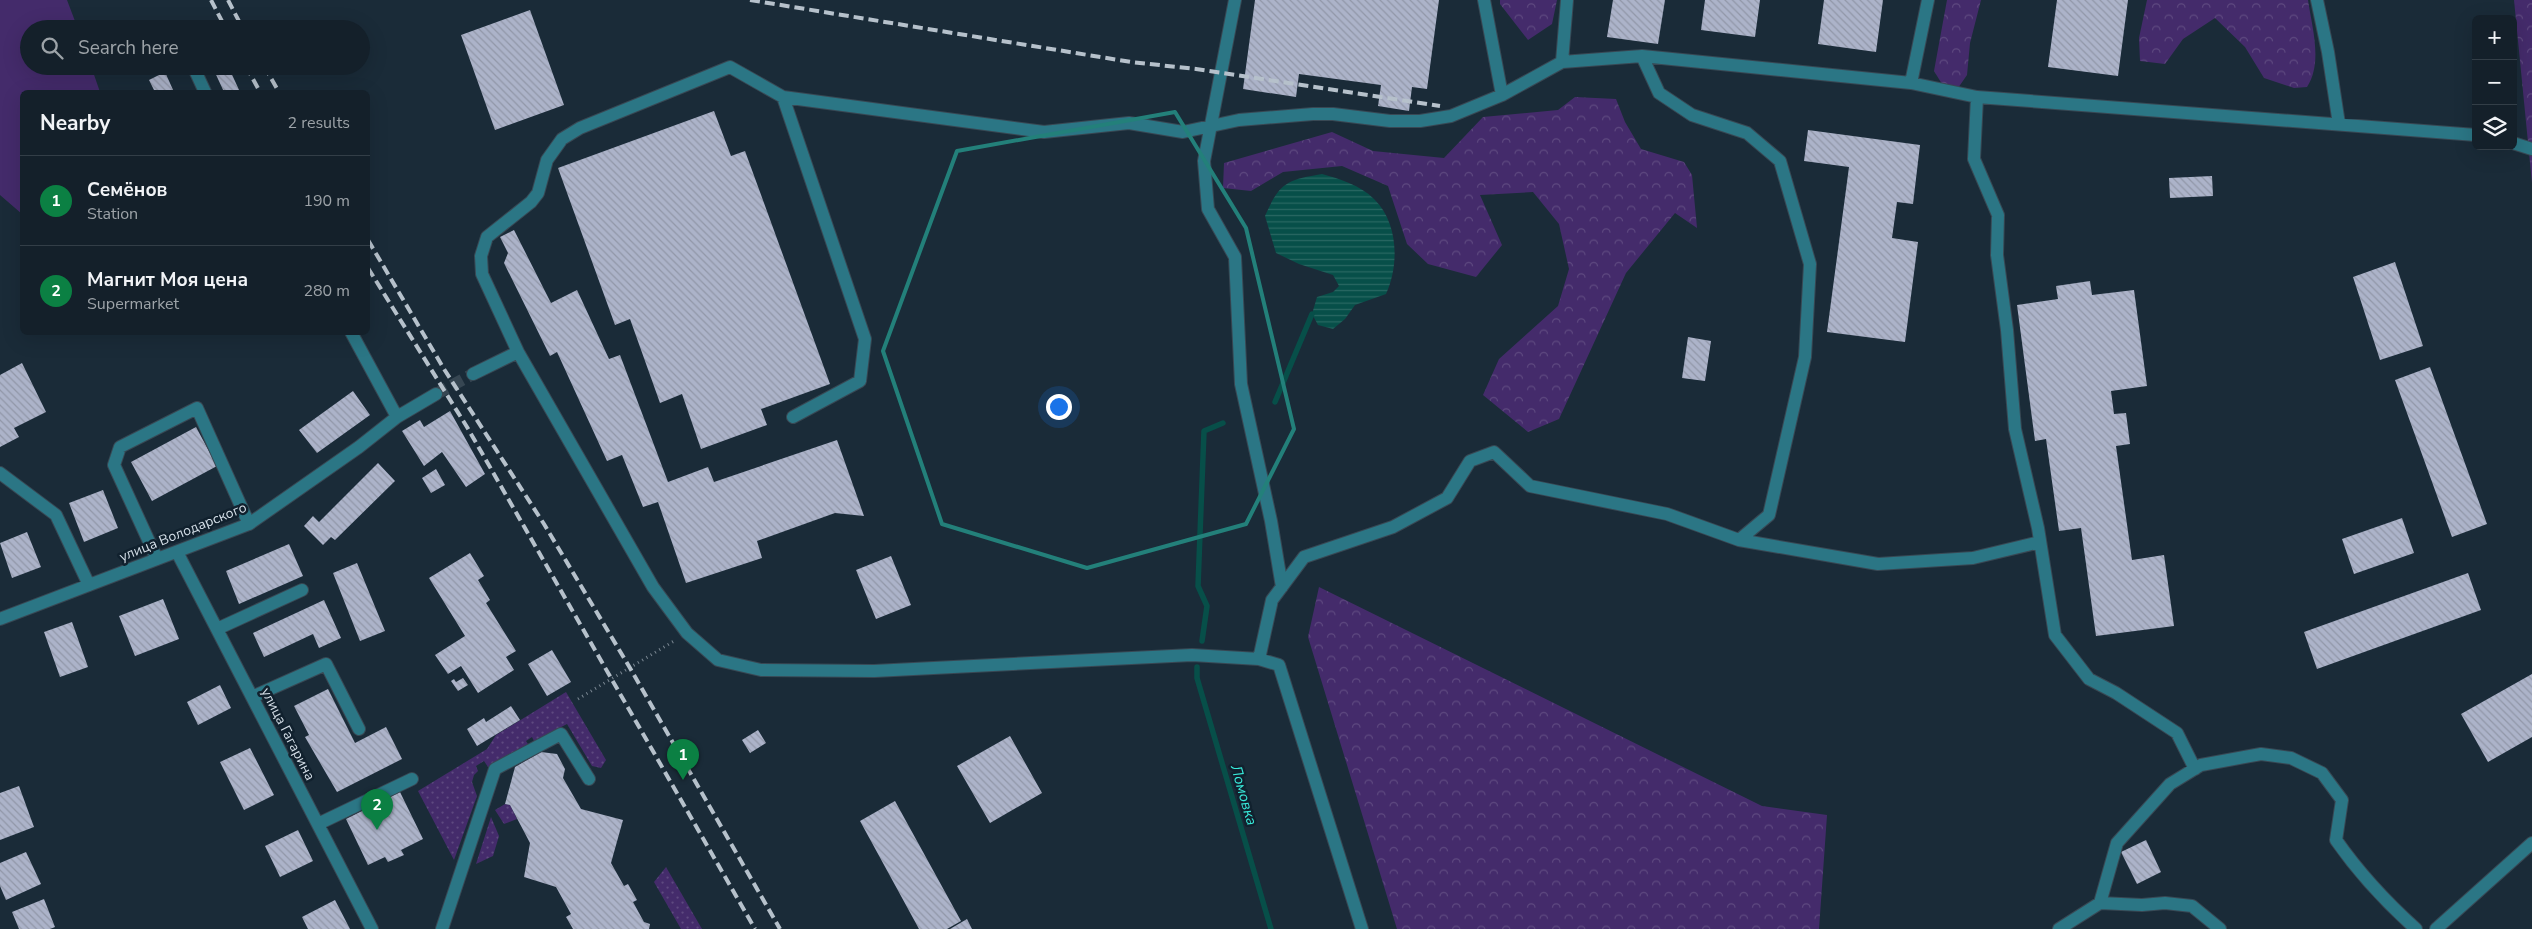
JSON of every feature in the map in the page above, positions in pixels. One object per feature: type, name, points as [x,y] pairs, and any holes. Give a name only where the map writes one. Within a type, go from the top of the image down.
[{"type":"street","points":[[1235,0],[1204,161],[1208,209],[1235,257],[1241,384],[1271,521],[1282,587]]},
{"type":"street","points":[[1484,0],[1502,95]]},
{"type":"street","points":[[1562,62],[1567,0]]},
{"type":"street","points":[[1911,83],[1928,0]]},
{"type":"street","points":[[2317,0],[2328,52],[2339,124]]},
{"type":"street","points":[[1642,56],[1658,94],[1692,115],[1748,134],[1780,161],[1810,264],[1805,357],[1769,515],[1739,540]]},
{"type":"street","points":[[1362,929],[1278,665],[1259,659],[1192,655],[874,671],[761,670],[718,660],[687,633],[653,586],[518,352],[482,274],[480,266],[483,246],[487,237],[531,202],[538,193],[547,160],[562,139],[580,128],[730,67],[783,97],[1044,132],[1129,123],[1183,132],[1210,124],[1313,114],[1333,114],[1390,121],[1420,121],[1450,116],[1502,95],[1562,62],[1642,56],[1911,83],[1977,96],[2472,135]]},
{"type":"street","points":[[197,75],[204,90]]},
{"type":"street","points":[[1977,96],[1974,159],[1998,215],[1997,255],[2007,330],[2016,429],[2040,542],[2055,635],[2089,680],[2116,693],[2177,733],[2195,769]]},
{"type":"street","points":[[783,97],[865,339],[860,381],[793,417]]},
{"type":"street","points":[[2517,144],[2532,149]]},
{"type":"street","points":[[353,335],[398,417]]},
{"type":"street","points":[[473,374],[518,352]]},
{"type":"street","name":"улица Володарского","points":[[0,619],[249,524],[359,447],[398,417],[436,394]]},
{"type":"street","points":[[157,559],[114,465],[120,447],[196,408],[249,524]]},
{"type":"street","points":[[1259,659],[1272,600],[1304,557],[1393,527],[1447,498],[1470,461],[1494,452],[1530,486],[1667,514],[1739,540],[1878,564],[1973,558],[2040,542]]},
{"type":"street","points":[[0,473],[56,515],[88,586]]},
{"type":"street","name":"улица Гагарина","points":[[177,552],[372,929]]},
{"type":"street","points":[[217,629],[302,590]]},
{"type":"street","points":[[252,697],[326,664],[359,729]]},
{"type":"street","points":[[442,929],[495,769],[561,734],[589,779]]},
{"type":"street","points":[[2100,903],[2117,843],[2170,784],[2201,765],[2261,754],[2291,758],[2322,773],[2342,800],[2336,840],[2355,868],[2416,929]]},
{"type":"street","points":[[318,824],[412,779]]},
{"type":"street","points":[[2436,929],[2532,843]]},
{"type":"street","points":[[2060,929],[2100,903],[2142,905],[2165,903],[2192,906],[2220,929]]},
{"type":"path","points":[[578,699],[687,633]]},
{"type":"highlighted area","points":[[1175,112],[1246,228],[1294,429],[1246,524],[1087,568],[942,524],[883,351],[957,151]]},
{"type":"green space","points":[[0,0],[67,0],[75,20],[20,20],[20,75],[94,75],[99,90],[20,90],[20,212],[0,195]]},
{"type":"green space","points":[[1500,0],[1557,0],[1552,24],[1528,40],[1500,4]]},
{"type":"green space","points":[[1947,0],[1981,0],[1970,43],[1967,75],[1958,88],[1942,84],[1934,71]]},
{"type":"green space","points":[[2147,0],[2308,0],[2314,33],[2315,56],[2312,77],[2307,87],[2294,88],[2264,78],[2245,47],[2215,18],[2183,39],[2165,64],[2140,61],[2139,38]]},
{"type":"green space","points":[[2514,0],[2532,0],[2532,183],[2517,15]]},
{"type":"green space","points":[[1575,97],[1616,99],[1625,122],[1641,149],[1684,162],[1692,175],[1697,228],[1675,213],[1626,273],[1559,419],[1528,432],[1483,395],[1499,359],[1558,306],[1569,269],[1559,224],[1533,192],[1480,195],[1502,245],[1476,277],[1428,264],[1407,244],[1388,186],[1342,166],[1283,172],[1251,191],[1223,188],[1224,163],[1332,132],[1373,151],[1444,158],[1483,117],[1558,110]]},
{"type":"green space","points":[[1319,587],[1762,806],[1827,815],[1819,929],[1397,929],[1308,637]]},
{"type":"green space","points":[[566,692],[606,760],[601,768],[592,766],[567,724],[534,741],[532,737],[526,741],[528,744],[488,767],[484,761],[476,766],[478,771],[474,775],[472,782],[477,796],[454,860],[418,791],[487,749],[496,735]]},
{"type":"green space","points":[[505,804],[510,805],[517,819],[504,824],[495,810]]},
{"type":"green space","points":[[491,817],[499,836],[493,856],[476,864]]},
{"type":"green space","points":[[666,867],[702,929],[681,929],[654,882]]},
{"type":"shaded area","points":[[1322,174],[1356,186],[1374,199],[1388,220],[1392,232],[1395,258],[1386,294],[1355,305],[1345,319],[1333,329],[1318,325],[1312,314],[1317,297],[1333,292],[1339,286],[1333,275],[1299,264],[1276,253],[1265,216],[1275,196],[1286,184],[1300,178]]},
{"type":"building","points":[[1255,0],[1439,0],[1427,89],[1412,87],[1409,111],[1378,106],[1381,85],[1299,74],[1296,97],[1243,89]]},
{"type":"building","points":[[1613,0],[1665,0],[1658,44],[1607,37]]},
{"type":"building","points":[[1705,0],[1760,0],[1755,37],[1701,30]]},
{"type":"building","points":[[1824,0],[1883,0],[1876,52],[1818,44]]},
{"type":"building","points":[[2057,0],[2128,0],[2118,76],[2048,67]]},
{"type":"building","points":[[530,10],[564,105],[495,130],[461,35]]},
{"type":"building","points":[[159,75],[166,75],[173,90],[154,90],[149,80]]},
{"type":"building","points":[[216,75],[232,75],[239,90],[223,90]]},
{"type":"building","points":[[714,111],[731,156],[745,151],[830,384],[761,409],[767,425],[701,449],[682,394],[660,403],[630,319],[615,325],[558,168]]},
{"type":"building","points":[[1808,130],[1920,145],[1913,204],[1897,202],[1892,238],[1918,242],[1905,342],[1827,332],[1849,167],[1804,161]]},
{"type":"building","points":[[2212,176],[2213,196],[2170,198],[2169,178]]},
{"type":"building","points":[[514,230],[551,303],[577,290],[609,359],[620,355],[668,482],[708,467],[714,482],[837,440],[864,516],[835,513],[757,541],[762,558],[686,583],[658,502],[643,507],[622,455],[607,461],[557,352],[550,356],[504,263],[508,253],[500,237]]},
{"type":"building","points":[[2395,262],[2423,346],[2380,360],[2353,277]]},
{"type":"building","points":[[2090,281],[2092,295],[2134,290],[2147,386],[2111,391],[2114,414],[2126,413],[2130,444],[2116,446],[2132,560],[2164,555],[2174,626],[2096,636],[2081,528],[2059,531],[2046,439],[2035,441],[2017,305],[2058,299],[2056,286]]},
{"type":"building","points":[[1688,337],[1711,341],[1705,381],[1682,378]]},
{"type":"building","points":[[22,363],[46,412],[14,428],[19,437],[0,447],[0,375]]},
{"type":"building","points":[[2430,367],[2487,524],[2452,537],[2395,380]]},
{"type":"building","points":[[353,391],[370,415],[317,453],[299,430]]},
{"type":"building","points":[[450,411],[485,474],[466,487],[442,452],[424,466],[402,431],[420,420],[424,427]]},
{"type":"building","points":[[196,427],[217,466],[152,501],[131,462]]},
{"type":"building","points":[[378,463],[395,481],[335,540],[331,537],[323,545],[304,526],[313,516],[319,522]]},
{"type":"building","points":[[436,469],[445,485],[431,493],[422,478]]},
{"type":"building","points":[[103,490],[118,528],[84,542],[69,503]]},
{"type":"building","points":[[2402,518],[2414,553],[2354,574],[2342,539]]},
{"type":"building","points":[[27,532],[41,567],[12,578],[0,543]]},
{"type":"building","points":[[289,544],[303,576],[239,604],[226,571]]},
{"type":"building","points":[[470,553],[484,576],[478,580],[490,600],[486,603],[516,651],[506,657],[514,670],[478,693],[461,666],[448,674],[435,655],[465,636],[429,578]]},
{"type":"building","points":[[891,556],[911,605],[876,619],[856,570]]},
{"type":"building","points":[[357,563],[385,631],[360,641],[333,573]]},
{"type":"building","points":[[2468,573],[2481,610],[2317,669],[2304,632]]},
{"type":"building","points":[[163,599],[179,639],[135,656],[119,616]]},
{"type":"building","points":[[324,600],[341,638],[319,648],[313,634],[264,657],[253,633]]},
{"type":"building","points":[[72,622],[88,667],[60,677],[44,632]]},
{"type":"building","points":[[552,650],[571,682],[547,696],[528,664]]},
{"type":"building","points":[[2532,674],[2532,737],[2488,762],[2461,714]]},
{"type":"building","points":[[463,678],[468,685],[458,691],[451,681],[454,679],[456,682]]},
{"type":"building","points":[[220,685],[231,708],[198,725],[187,702]]},
{"type":"building","points":[[328,689],[355,743],[386,727],[402,759],[337,792],[305,737],[309,735],[294,706]]},
{"type":"building","points":[[511,706],[520,720],[477,746],[467,729],[484,718],[486,722]]},
{"type":"building","points":[[758,730],[766,743],[750,753],[742,740]]},
{"type":"building","points":[[1010,736],[1042,793],[990,823],[957,766]]},
{"type":"building","points":[[250,748],[274,795],[244,810],[220,762]]},
{"type":"building","points":[[541,752],[557,754],[565,769],[563,778],[581,809],[623,820],[611,863],[624,886],[628,884],[637,900],[633,902],[644,922],[650,924],[649,929],[573,929],[566,917],[571,914],[556,887],[524,877],[530,843],[510,805],[505,804],[515,767]]},
{"type":"building","points":[[19,786],[34,827],[0,840],[0,793]]},
{"type":"building","points":[[400,792],[423,839],[401,850],[404,855],[388,862],[385,857],[368,865],[346,819]]},
{"type":"building","points":[[895,801],[961,921],[947,929],[919,929],[860,821]]},
{"type":"building","points":[[298,830],[313,861],[280,877],[265,846]]},
{"type":"building","points":[[2146,840],[2161,872],[2137,884],[2121,852]]},
{"type":"building","points":[[26,852],[41,884],[6,900],[0,886],[0,863]]},
{"type":"building","points":[[44,899],[55,927],[50,929],[19,929],[12,912]]},
{"type":"building","points":[[335,900],[350,929],[308,929],[302,917]]},
{"type":"building","points":[[967,919],[972,929],[950,929]]},
{"type":"waterway","points":[[1275,402],[1312,314]]},
{"type":"waterway","name":"Ломовка","points":[[1202,641],[1207,606],[1198,586],[1204,431],[1223,423]]},
{"type":"waterway","name":"Ломовка","points":[[1197,667],[1197,678],[1271,929]]},
{"type":"tunnel","points":[[436,394],[473,374]]},
{"type":"railway","points":[[211,0],[221,20]]},
{"type":"railway","points":[[228,0],[238,20]]},
{"type":"railway","points":[[750,0],[1131,62],[1196,69],[1440,106]]},
{"type":"railway","points":[[251,75],[259,90]]},
{"type":"railway","points":[[269,75],[278,90]]},
{"type":"railway","points":[[370,243],[444,369],[544,524],[630,668],[780,929]]},
{"type":"railway","points":[[370,271],[467,427],[755,929]]},
{"type":"place","name":"Семёнов","points":[[683,780]]},
{"type":"place","name":"Магнит Моя цена","points":[[377,830]]}]
